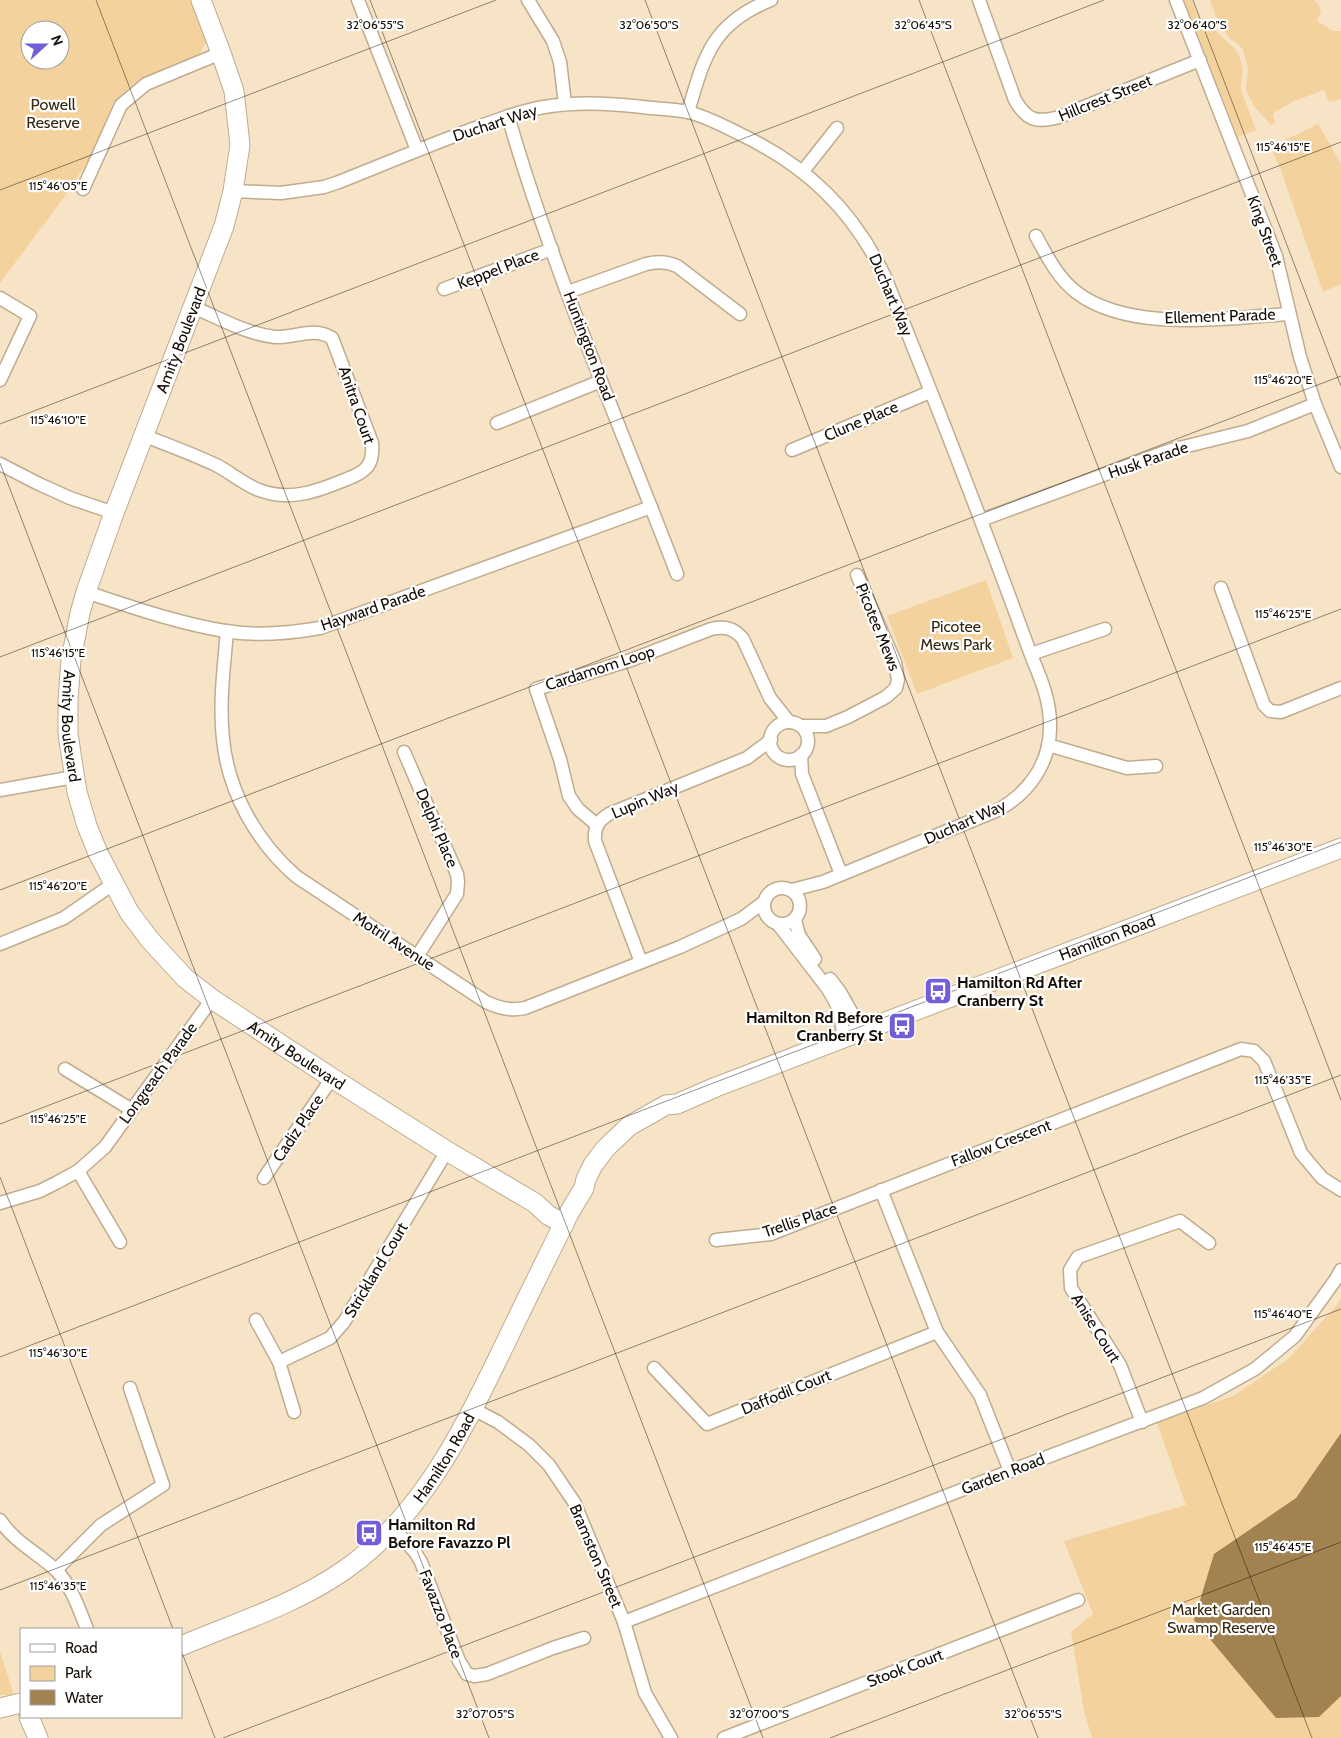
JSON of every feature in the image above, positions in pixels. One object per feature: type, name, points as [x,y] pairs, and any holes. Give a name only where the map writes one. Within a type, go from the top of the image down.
[{"type":"street","name":"Amity Boulevard","points":[[201,0],[234,92],[240,145],[233,191],[224,226],[114,513],[86,592],[74,644],[68,684],[68,734],[74,777],[82,809],[92,841],[129,912],[175,968],[212,999],[332,1078],[447,1151],[535,1203],[548,1215],[566,1219]]},
{"type":"street","points":[[358,0],[417,150]]},
{"type":"street","points":[[528,0],[553,40],[560,62],[565,104]]},
{"type":"street","points":[[688,112],[700,68],[714,42],[732,22],[757,5],[771,0]]},
{"type":"street","name":"Hillcrest Street","points":[[980,0],[1015,100],[1025,114],[1033,120],[1050,120],[1200,60]]},
{"type":"street","name":"King Street","points":[[1176,0],[1276,256],[1300,356],[1315,404],[1341,467]]},
{"type":"street","points":[[83,189],[121,104],[146,84],[221,53]]},
{"type":"street","name":"Duchart Way","points":[[233,191],[281,194],[324,187],[508,116],[542,107],[565,104],[615,103],[688,112],[728,128],[753,140],[803,171],[835,201],[872,250],[886,277],[1041,679],[1049,708],[1050,723],[1044,761],[1038,773],[1021,794],[1010,803],[998,810],[824,882],[792,890]]},
{"type":"street","name":"Huntington Road","points":[[508,116],[527,180],[552,249],[601,381],[677,574]]},
{"type":"street","points":[[803,171],[836,128]]},
{"type":"street","name":"Ellement Parade","points":[[1036,236],[1064,281],[1076,292],[1091,301],[1122,313],[1176,320],[1289,314]]},
{"type":"street","name":"Keppel Place","points":[[444,289],[552,249]]},
{"type":"street","points":[[568,292],[646,264],[669,262],[740,314]]},
{"type":"street","points":[[0,298],[30,316],[0,380]]},
{"type":"street","name":"Anitra Court","points":[[145,436],[216,465],[251,486],[269,492],[296,495],[308,494],[356,476],[369,467],[372,459],[372,443],[332,338],[320,332],[282,337],[267,336],[255,333],[194,307]]},
{"type":"street","points":[[496,423],[601,381]]},
{"type":"street","name":"Clune Place","points":[[792,450],[930,392]]},
{"type":"street","name":"Husk Parade","points":[[981,520],[1172,450],[1248,431],[1315,404]]},
{"type":"street","points":[[0,464],[70,498],[114,513]]},
{"type":"street","name":"Hayward Parade","points":[[86,592],[159,616],[227,632],[298,632],[320,628],[651,507]]},
{"type":"street","name":"Picotee Mews","points":[[805,749],[826,726],[886,697],[896,688],[898,680],[895,662],[857,575]]},
{"type":"street","points":[[1221,588],[1264,705],[1270,711],[1281,712],[1341,688]]},
{"type":"street","name":"Cardamom Loop","points":[[597,825],[578,809],[569,796],[560,759],[536,689],[614,666],[721,626],[737,632],[743,639],[770,698],[795,724]]},
{"type":"street","points":[[1031,654],[1105,629]]},
{"type":"street","name":"Motril Avenue","points":[[227,632],[222,706],[224,754],[238,795],[258,834],[283,865],[297,877],[418,955],[486,1002],[494,1006],[514,1010],[525,1008],[680,947],[741,919],[764,902]]},
{"type":"street","name":"Cardamom Loop","points":[[770,698],[773,734]]},
{"type":"street","points":[[802,774],[771,748],[773,734],[783,723],[795,724],[807,734],[802,774],[841,874]]},
{"type":"street","name":"Picotee Mews","points":[[795,724],[826,726]]},
{"type":"street","name":"Lupin Way","points":[[641,962],[595,841],[597,825],[609,814],[747,758],[773,734]]},
{"type":"street","points":[[1048,745],[1126,768],[1137,769],[1156,766]]},
{"type":"street","points":[[782,758],[797,758],[805,749]]},
{"type":"street","name":"Delphi Place","points":[[404,752],[458,882],[457,894],[418,955]]},
{"type":"street","name":"Lupin Way","points":[[747,758],[782,758]]},
{"type":"street","points":[[0,790],[74,777]]},
{"type":"street","name":"Hamilton Road","points":[[182,1646],[290,1601],[350,1566],[393,1528],[423,1494],[455,1443],[473,1409],[566,1219],[584,1188],[586,1179],[593,1166],[619,1143],[629,1126],[666,1105],[677,1104],[716,1087],[1341,848]]},
{"type":"street","name":"Duchart Way","points":[[801,905],[824,882]]},
{"type":"street","points":[[0,944],[64,918],[113,884]]},
{"type":"street","points":[[774,922],[788,924],[795,920],[800,913],[801,905],[798,897],[792,890],[784,887],[775,889],[768,894],[764,902],[764,911],[828,989],[838,1009],[844,1038]]},
{"type":"street","name":"Motril Avenue","points":[[741,919],[774,922]]},
{"type":"street","points":[[795,920],[799,934],[807,949],[840,992],[862,1031]]},
{"type":"street","name":"Longreach Parade","points":[[0,1203],[40,1191],[78,1171],[105,1147],[212,999]]},
{"type":"street","name":"Fallow Crescent","points":[[881,1190],[1241,1050],[1254,1051],[1264,1061],[1301,1153],[1322,1178],[1341,1190]]},
{"type":"street","points":[[64,1069],[132,1110]]},
{"type":"street","name":"Cadiz Place","points":[[264,1178],[332,1078]]},
{"type":"street","name":"Strickland Court","points":[[279,1362],[330,1338],[344,1322],[447,1151]]},
{"type":"street","points":[[78,1171],[120,1242]]},
{"type":"street","points":[[881,1190],[937,1332],[980,1394],[1010,1471]]},
{"type":"street","name":"Trellis Place","points":[[716,1240],[771,1234],[881,1190]]},
{"type":"street","name":"Anise Court","points":[[1142,1422],[1120,1365],[1072,1288],[1070,1270],[1078,1257],[1180,1221],[1209,1243]]},
{"type":"street","name":"Garden Road","points":[[624,1622],[1010,1471],[1204,1398],[1255,1369],[1295,1336],[1341,1270]]},
{"type":"street","points":[[256,1320],[279,1362],[294,1412]]},
{"type":"street","name":"Daffodil Court","points":[[654,1368],[707,1424],[937,1332]]},
{"type":"street","points":[[56,1570],[101,1525],[163,1485],[130,1388]]},
{"type":"street","name":"Bramston Street","points":[[473,1409],[498,1422],[540,1455],[574,1502],[624,1622],[645,1693],[671,1738]]},
{"type":"street","points":[[0,1520],[7,1530],[56,1570],[71,1591],[87,1628]]},
{"type":"street","name":"Favazzo Place","points":[[393,1528],[415,1552],[421,1562],[459,1662],[467,1674],[474,1676],[487,1674],[584,1638]]},
{"type":"street","name":"Stook Court","points":[[729,1737],[1078,1600]]},
{"type":"street","points":[[0,1708],[20,1704]]},
{"type":"street","points":[[0,1715],[20,1711]]},
{"type":"street","points":[[29,1718],[38,1738]]},
{"type":"street","points":[[37,1718],[44,1734],[43,1738]]},
{"type":"green space","name":"Powell Reserve","points":[[0,0],[190,0],[207,41],[199,55],[144,77],[130,86],[114,102],[90,158],[65,196],[0,283]]},
{"type":"green space","points":[[1184,0],[1192,0],[1205,32],[1214,29],[1235,49],[1240,58],[1243,71],[1241,90],[1256,130],[1238,137]]},
{"type":"green space","points":[[1210,0],[1314,0],[1319,5],[1321,12],[1317,21],[1333,31],[1341,31],[1341,99],[1329,102],[1324,90],[1294,101],[1275,112],[1273,115],[1275,123],[1271,125],[1254,106],[1246,90],[1248,68],[1243,50],[1229,38],[1219,24]]},
{"type":"green space","points":[[1318,124],[1341,164],[1341,284],[1323,292],[1282,173],[1271,147]]},
{"type":"green space","name":"Picotee Mews Park","points":[[986,580],[1013,658],[917,694],[887,616]]},
{"type":"green space","name":"Market Garden Swamp Reserve","points":[[1341,1298],[1341,1738],[1092,1738],[1084,1711],[1071,1632],[1093,1614],[1064,1541],[1186,1505],[1157,1423],[1233,1396],[1288,1359],[1337,1305]]},
{"type":"green space","points":[[0,1652],[14,1695],[0,1695]]},
{"type":"water","points":[[1341,1433],[1341,1696],[1319,1717],[1276,1718],[1194,1620],[1214,1554],[1296,1498]]},
{"type":"place","name":"Hamilton Rd After Cranberry St","points":[[938,991]]},
{"type":"place","name":"Hamilton Rd Before Cranberry St","points":[[902,1026]]},
{"type":"place","name":"Hamilton Rd Before Favazzo Pl","points":[[369,1533]]}]
